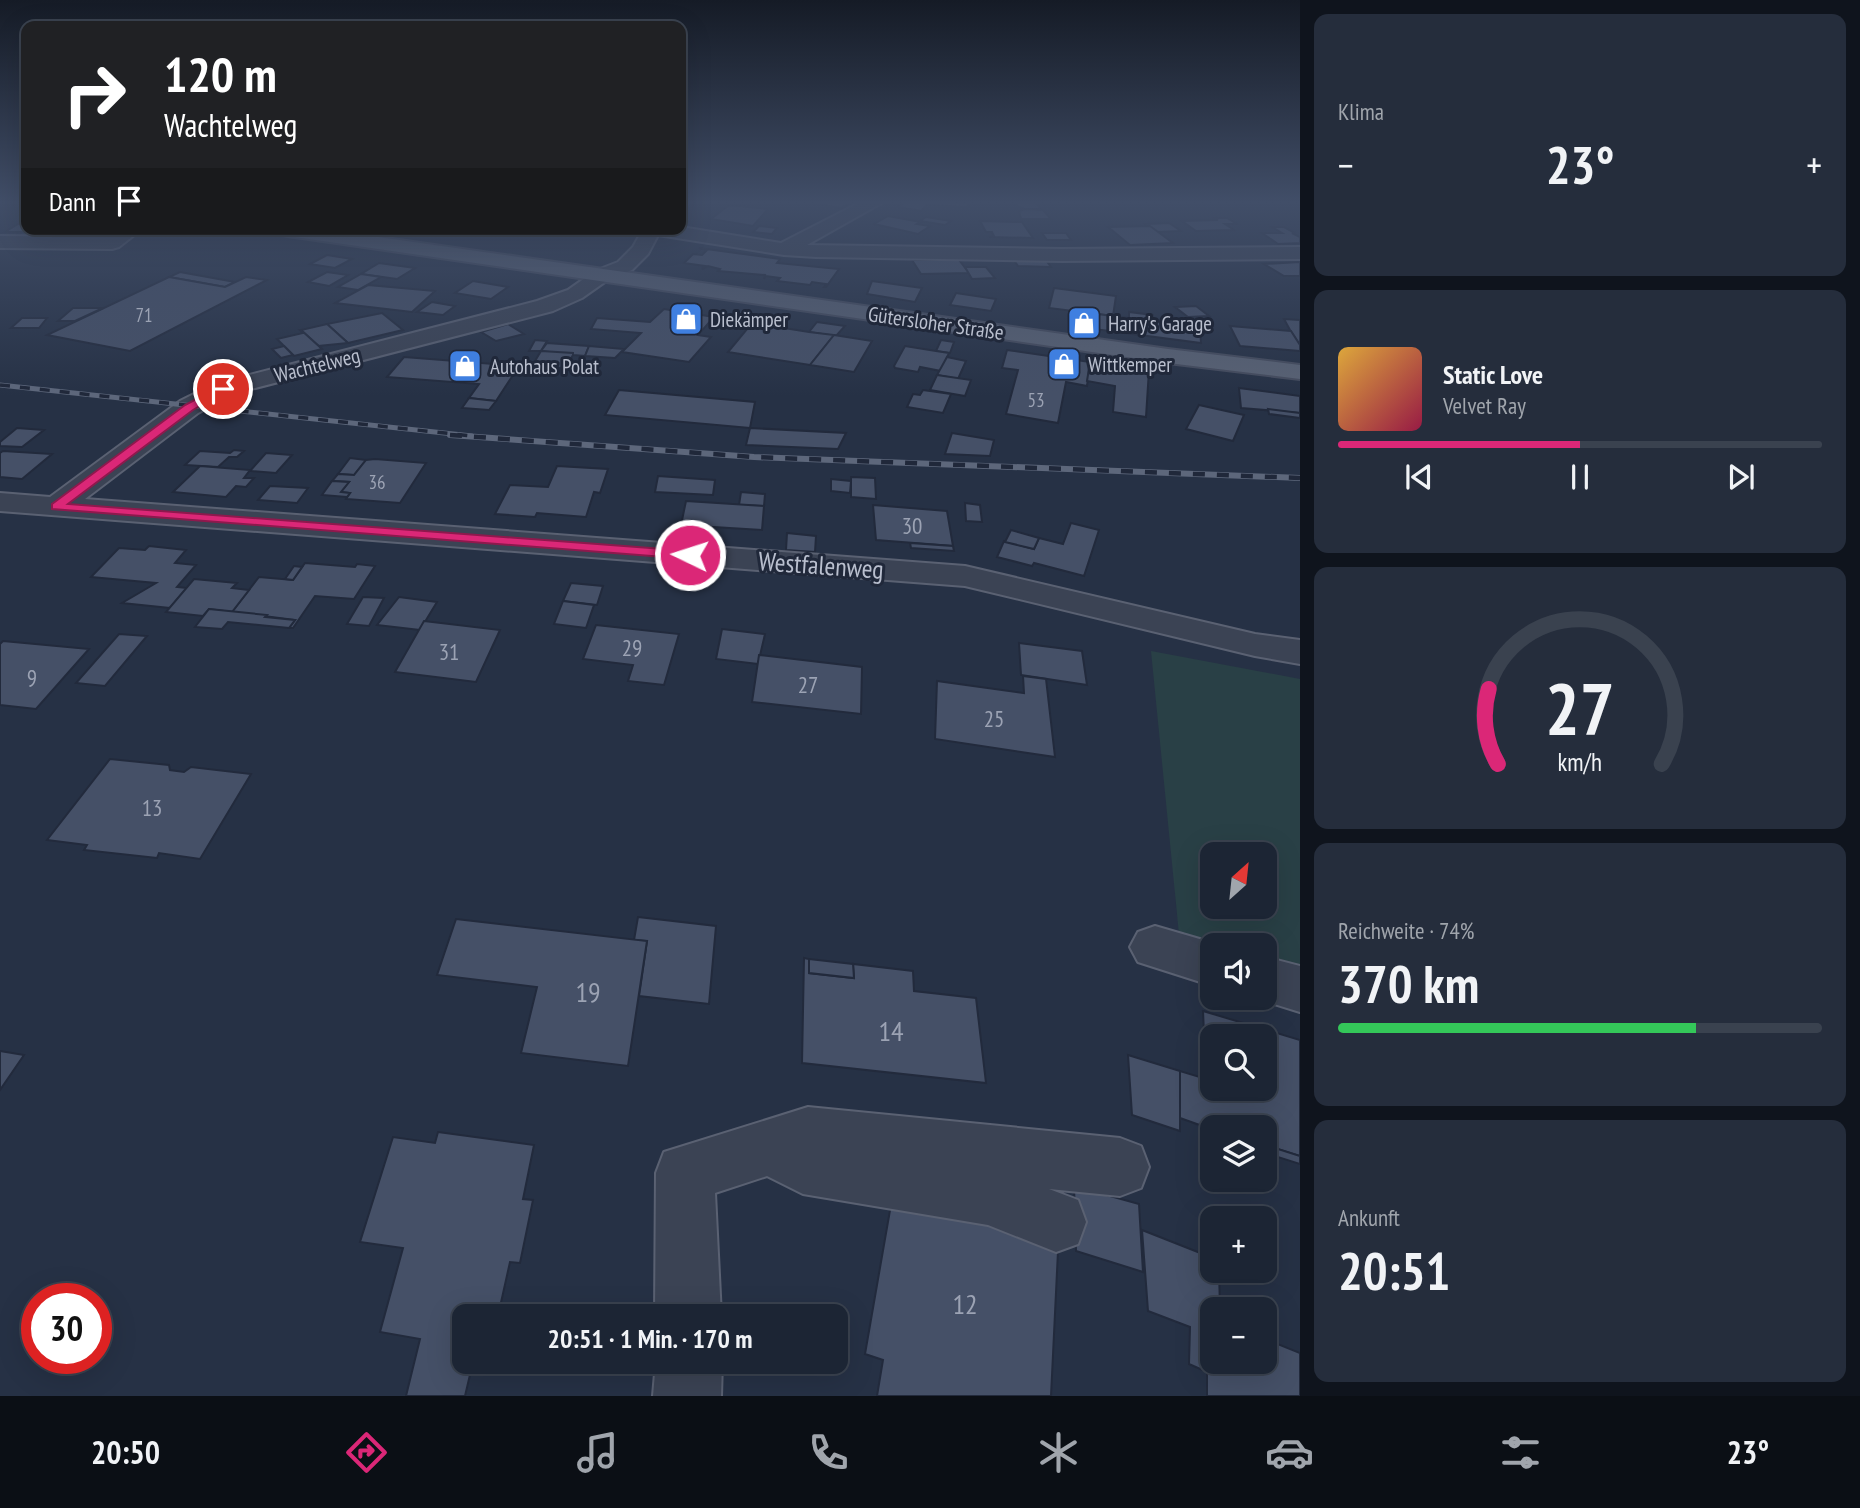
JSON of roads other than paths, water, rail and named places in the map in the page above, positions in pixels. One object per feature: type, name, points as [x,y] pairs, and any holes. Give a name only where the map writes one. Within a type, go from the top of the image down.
[{"type":"main road","name":"Gütersloher Straße","points":[[540,266],[1300,372]]},
{"type":"street","name":"Wachtelweg","points":[[56,507],[189,407],[223,389],[545,306],[575,294],[602,275],[624,266]]},
{"type":"street","name":"Westfalenweg","points":[[0,502],[965,576],[1255,645],[1300,652]]},
{"type":"street","points":[[1155,947],[1200,960]]},
{"type":"street","points":[[1277,982],[1300,989]]},
{"type":"street","points":[[688,1304],[685,1173],[808,1135],[1120,1167]]},
{"type":"street","points":[[772,1146],[803,1165],[988,1195],[1056,1222]]},
{"type":"street","points":[[687,1396],[690,1374]]},
{"type":"railway","points":[[0,385],[472,436]]},
{"type":"railway","points":[[450,435],[754,457],[1300,478]]},
{"type":"place","name":"Diekämper","points":[[686,319]]},
{"type":"place","name":"Harry's Garage","points":[[1084,323]]},
{"type":"place","name":"Wittkemper","points":[[1064,364]]},
{"type":"place","name":"Autohaus Polat","points":[[465,366]]}]
